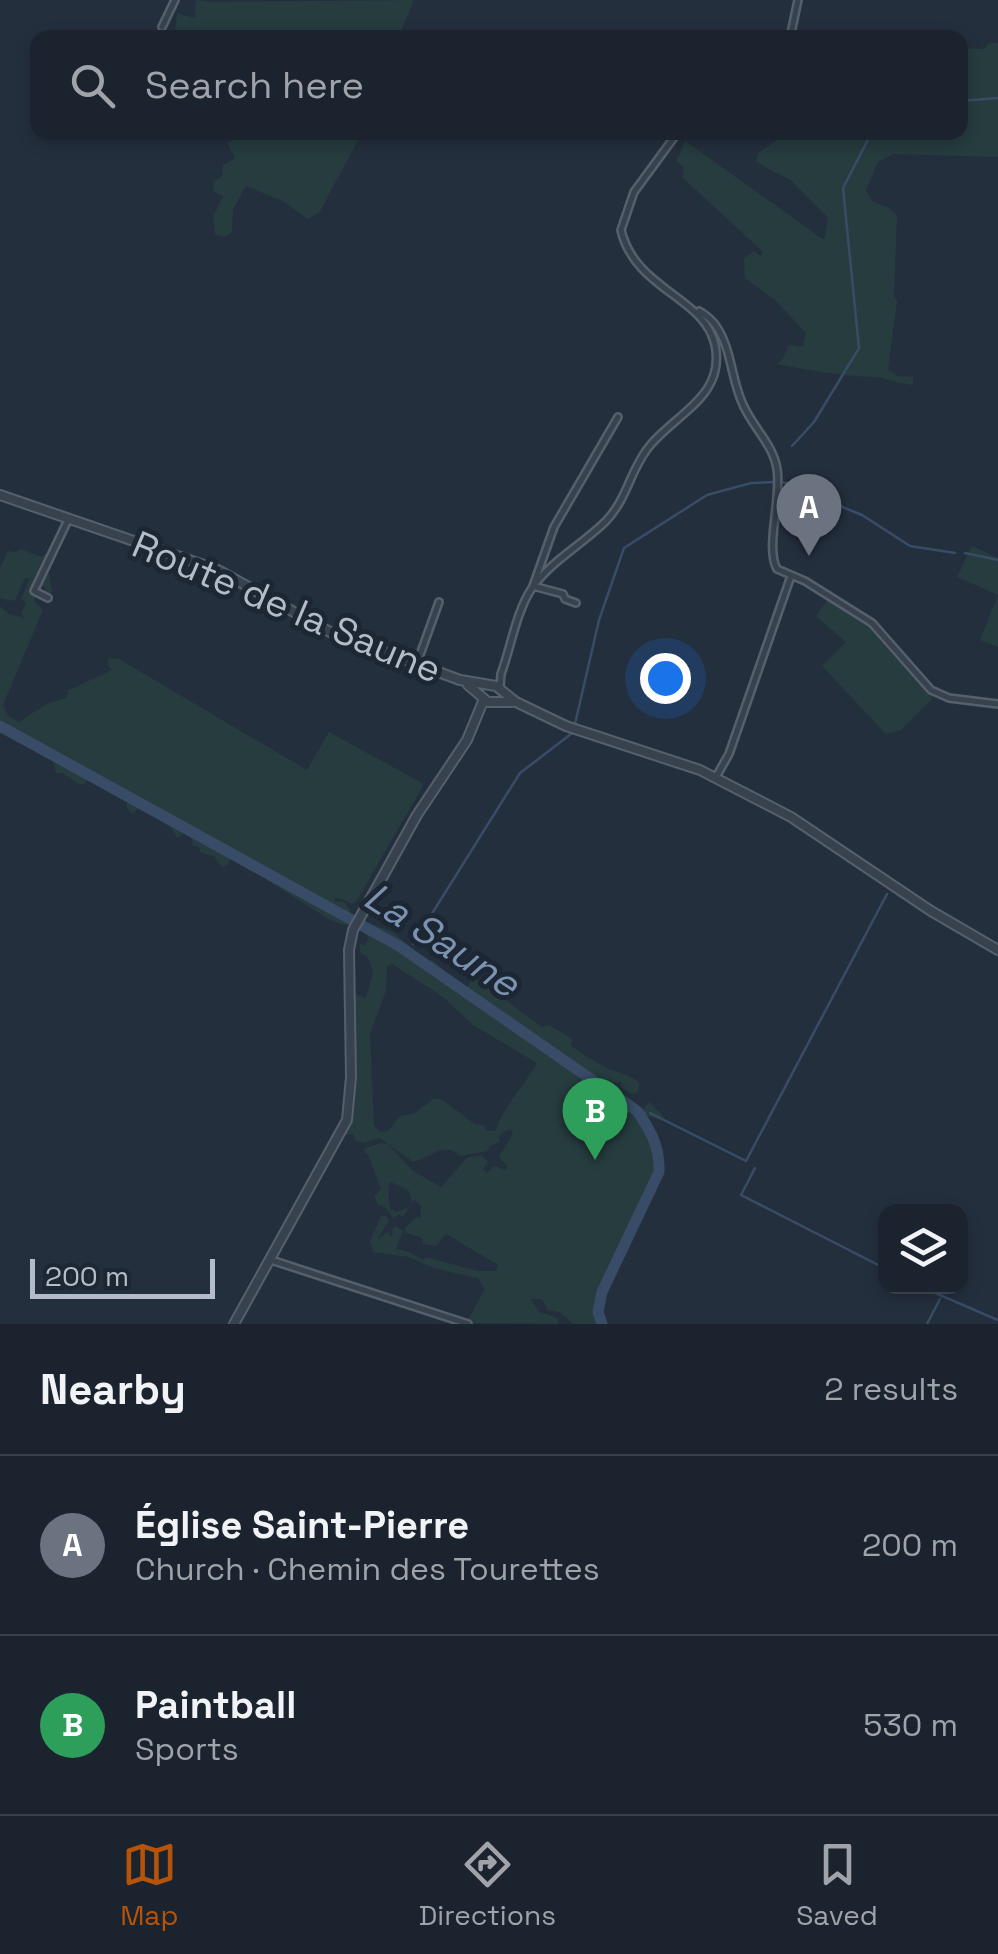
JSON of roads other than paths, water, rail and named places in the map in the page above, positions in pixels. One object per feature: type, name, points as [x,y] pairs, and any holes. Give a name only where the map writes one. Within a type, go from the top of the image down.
[{"type":"street","points":[[162,27],[175,0]]},
{"type":"street","points":[[792,30],[798,0]]},
{"type":"street","points":[[672,140],[634,192],[621,230],[629,249],[652,279],[669,295],[706,315],[717,327],[746,412],[774,454],[778,487],[772,558],[777,568],[806,581],[872,622],[937,694],[998,704]]},
{"type":"street","points":[[534,586],[606,520],[629,489],[650,445],[710,386],[716,348],[707,326],[692,308]]},
{"type":"street","points":[[234,1324],[347,1120],[353,930],[411,825],[489,700],[554,527],[618,417]]},
{"type":"street","name":"Route de la Saune","points":[[0,495],[218,570],[325,630],[460,680],[495,688],[583,733],[716,777],[790,817],[931,911],[998,950]]},
{"type":"street","points":[[48,598],[34,591],[68,518]]},
{"type":"street","points":[[716,777],[730,754],[791,576]]},
{"type":"street","points":[[534,586],[564,594],[565,600],[576,603]]},
{"type":"street","points":[[417,663],[439,602]]},
{"type":"street","name":"Route de la Saune","points":[[460,680],[489,700],[516,702]]},
{"type":"street","points":[[489,700],[495,688]]},
{"type":"street","points":[[268,1258],[468,1324]]},
{"type":"waterway","points":[[968,100],[998,98]]},
{"type":"waterway","points":[[792,446],[814,422],[859,348],[843,188],[868,140]]},
{"type":"waterway","points":[[575,724],[599,620],[624,548],[707,495],[751,483],[775,482]]},
{"type":"waterway","points":[[781,482],[812,488],[910,546],[955,553]]},
{"type":"waterway","points":[[965,553],[998,560]]},
{"type":"waterway","name":"La Saune","points":[[0,726],[399,946],[637,1111],[654,1140],[659,1172],[602,1292],[598,1312],[602,1324]]},
{"type":"waterway","points":[[413,944],[520,773],[571,734]]},
{"type":"waterway","points":[[746,1161],[887,894]]},
{"type":"waterway","name":"La Saune","points":[[639,1113],[645,1113]]},
{"type":"waterway","points":[[650,1113],[746,1161]]},
{"type":"waterway","points":[[755,1168],[741,1195],[878,1265]]},
{"type":"waterway","points":[[938,1294],[998,1320]]},
{"type":"waterway","points":[[927,1324],[940,1299]]},
{"type":"place","name":"Église Saint-Pierre","points":[[809,556]]},
{"type":"place","name":"Paintball","points":[[595,1160]]}]
